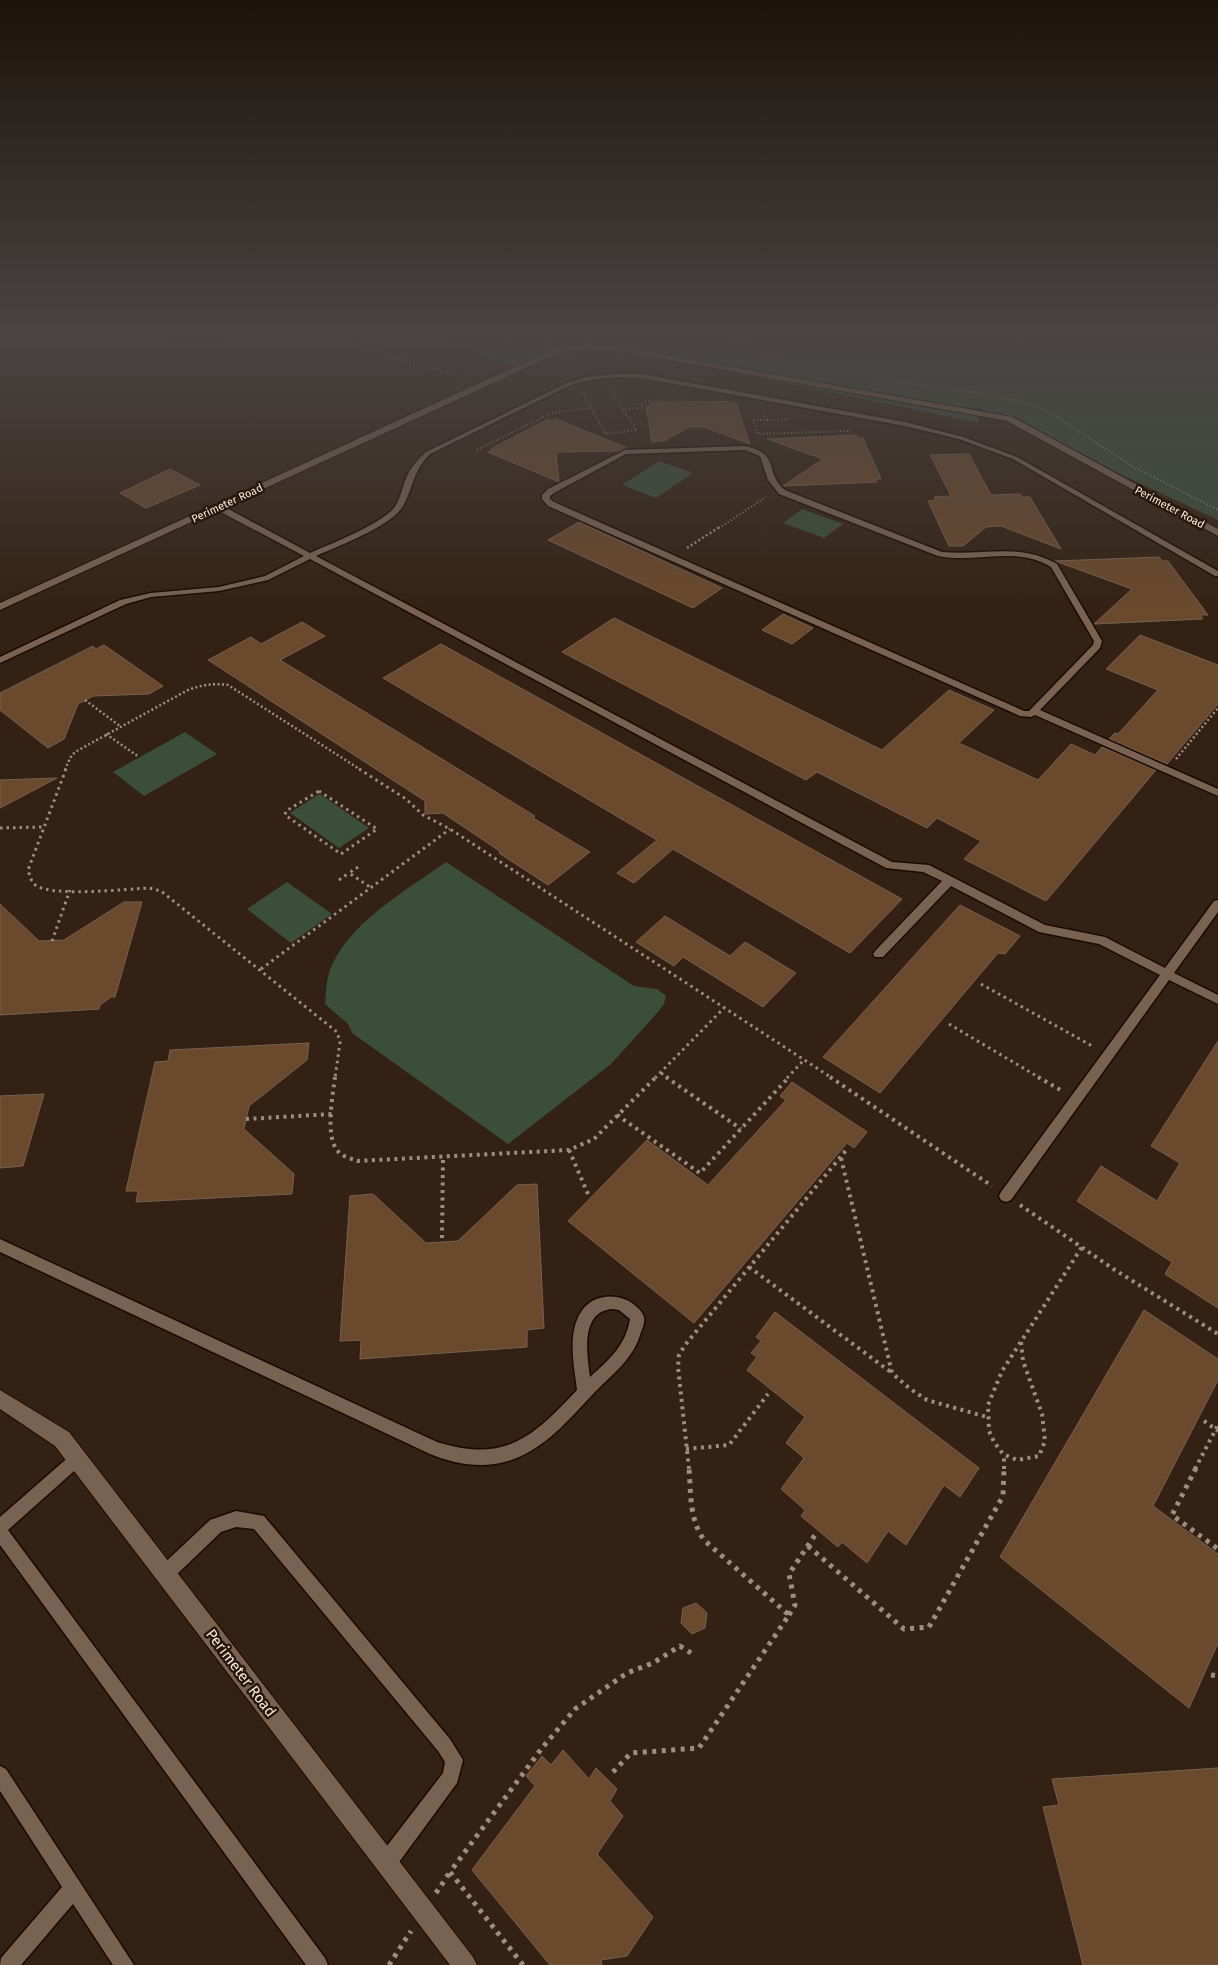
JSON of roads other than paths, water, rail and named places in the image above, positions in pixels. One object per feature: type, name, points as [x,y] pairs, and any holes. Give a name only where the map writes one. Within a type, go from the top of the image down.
[{"type":"street","name":"Perimeter Road","points":[[0,608],[390,428]]},
{"type":"street","name":"Perimeter Road","points":[[1026,428],[1218,533]]},
{"type":"street","name":"Perimeter Road","points":[[0,1399],[62,1439],[465,1965]]},
{"type":"lane","points":[[0,660],[123,602],[151,595],[219,589],[268,578],[392,515],[400,505],[411,475],[418,463],[428,453],[480,428]]},
{"type":"lane","points":[[919,428],[942,432],[1015,458],[1218,574]]},
{"type":"lane","points":[[745,448],[759,450],[764,454],[774,484],[778,490],[940,554],[1023,554],[1040,558],[1054,566],[1098,641],[1097,646],[1035,711],[1031,714],[1023,714],[551,504],[546,499],[546,495],[625,452],[745,448]]},
{"type":"lane","points":[[218,507],[890,865],[925,868],[1043,929],[1101,940],[1218,1000]]},
{"type":"lane","points":[[1035,711],[1218,793]]},
{"type":"lane","points":[[879,954],[950,881]]},
{"type":"lane","points":[[1006,1196],[1218,904]]},
{"type":"lane","points":[[0,1245],[435,1449],[459,1457],[485,1458],[509,1454],[529,1444],[550,1427],[585,1392],[627,1349],[636,1329],[637,1316],[628,1306],[615,1302],[597,1305],[585,1318],[580,1336],[580,1357],[585,1392]]},
{"type":"lane","points":[[0,1527],[77,1459]]},
{"type":"lane","points":[[165,1574],[216,1526],[236,1518],[258,1522],[444,1745],[454,1760],[451,1777],[386,1862]]},
{"type":"lane","points":[[0,1532],[318,1965]]},
{"type":"lane","points":[[0,1775],[124,1965]]},
{"type":"lane","points":[[8,1965],[74,1888]]}]
